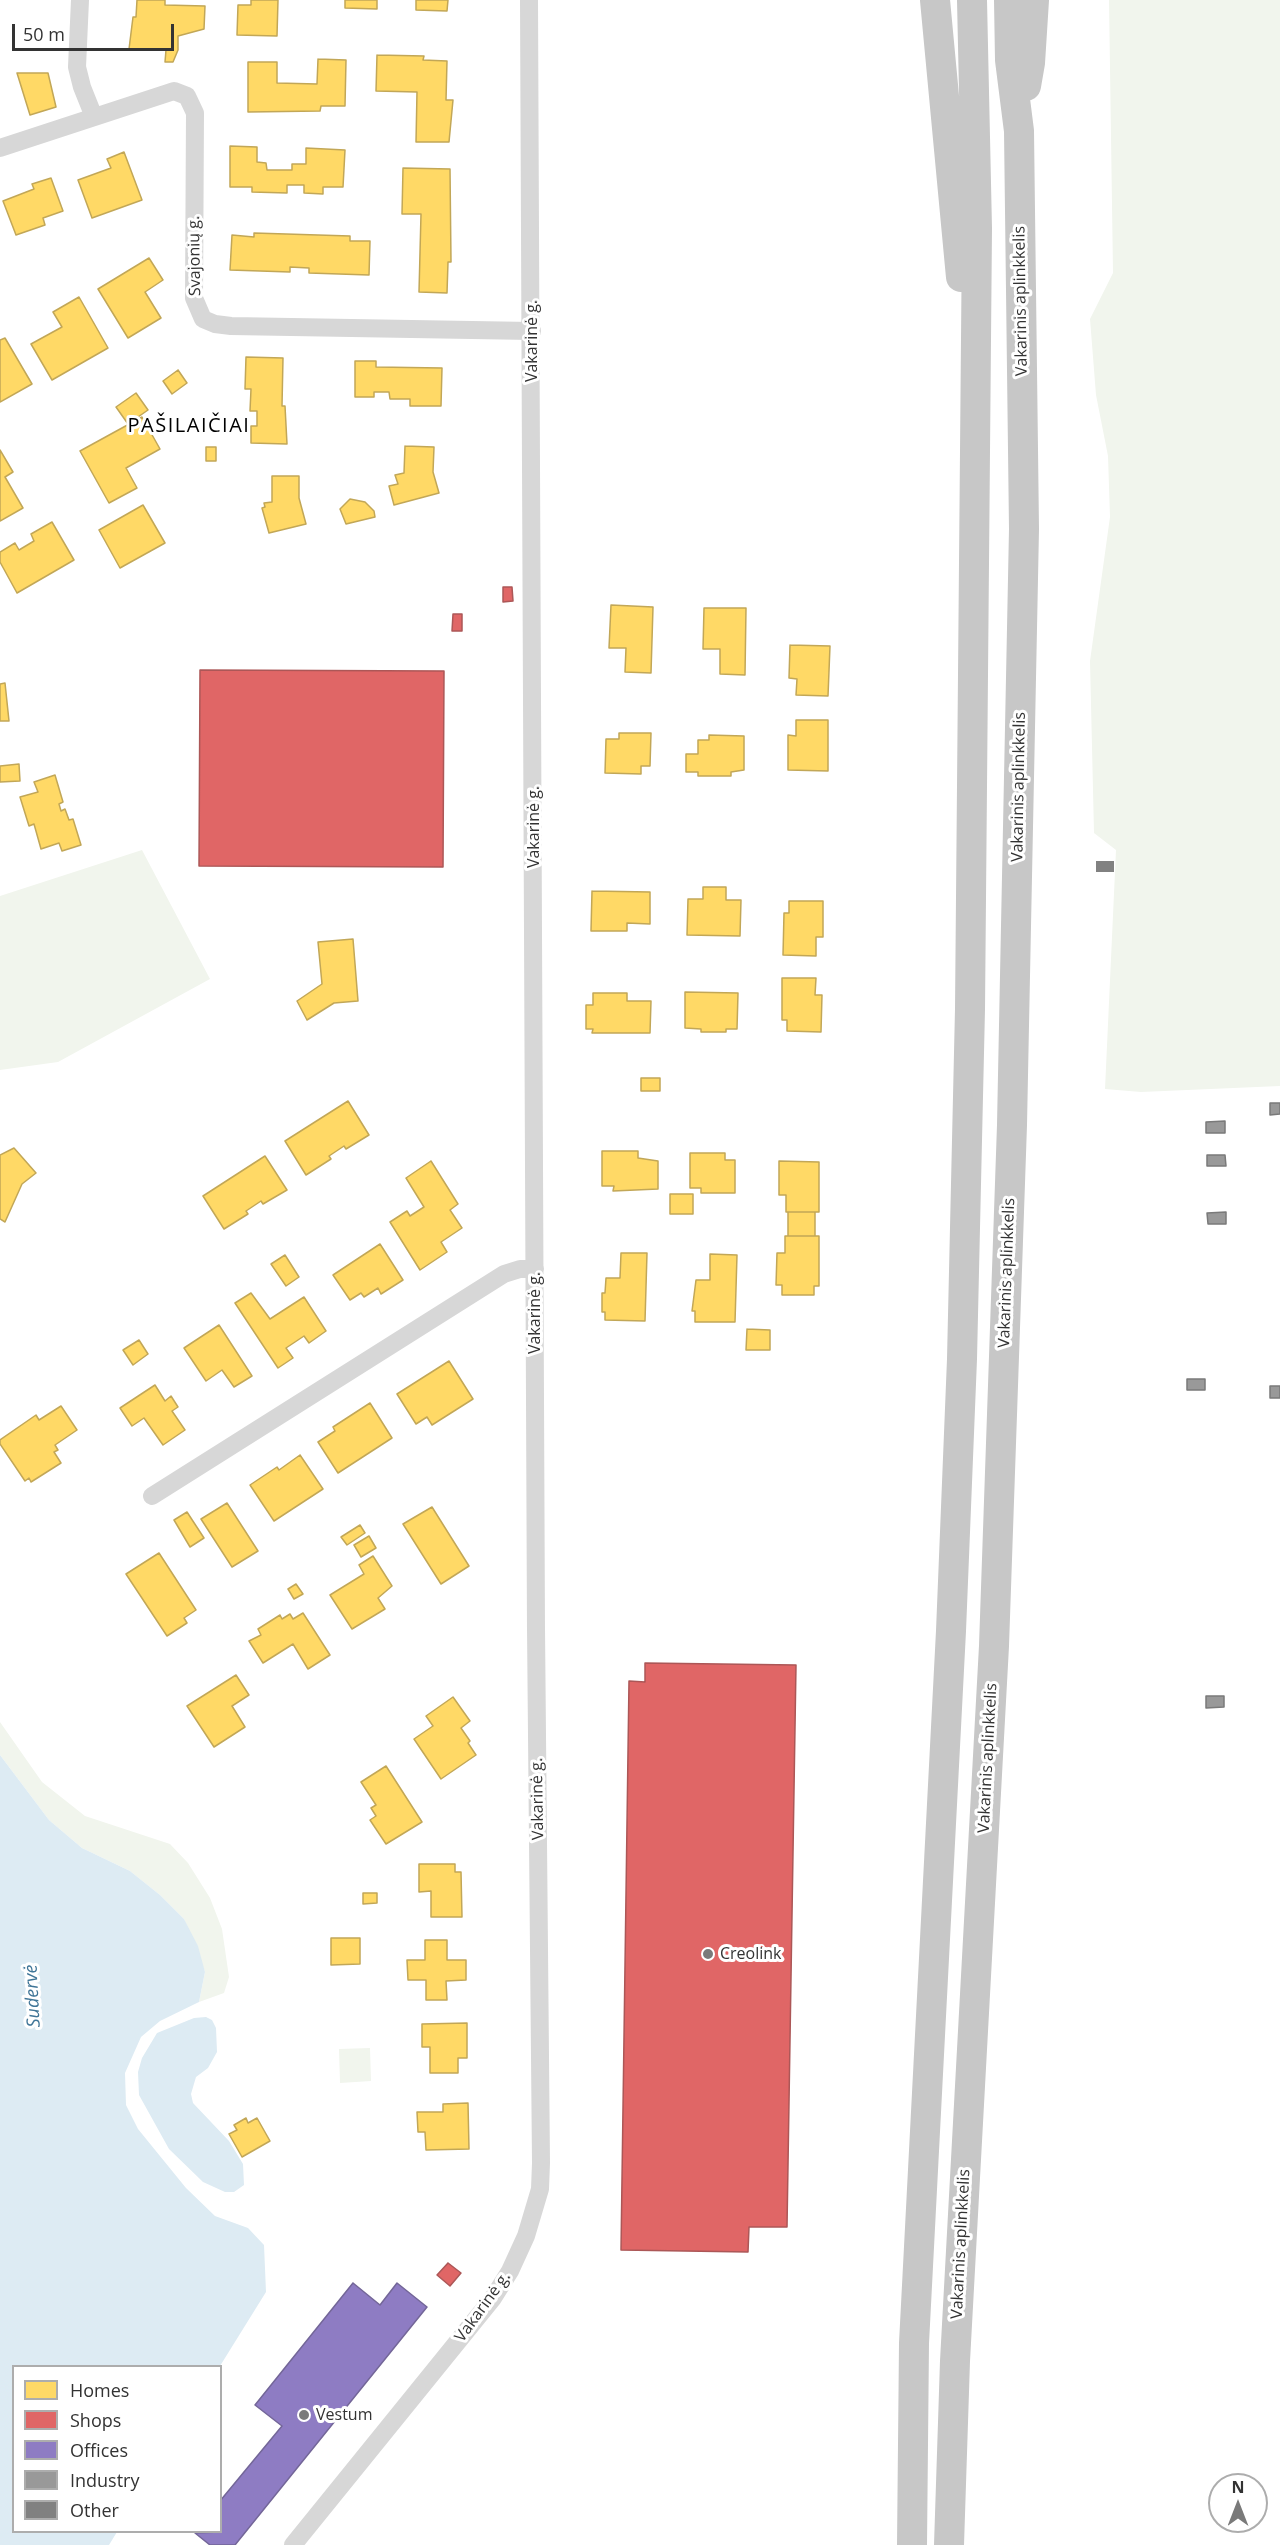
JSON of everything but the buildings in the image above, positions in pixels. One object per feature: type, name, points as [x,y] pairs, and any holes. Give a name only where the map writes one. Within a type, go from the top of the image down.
[{"type":"highway","points":[[935,0],[957,259],[974,351]]},
{"type":"highway","points":[[912,2545],[914,2343],[951,1631],[962,1359],[972,867],[976,511],[974,351],[977,228],[972,0]]},
{"type":"highway","name":"Vakarinis aplinkkelis","points":[[949,2545],[956,2350],[994,1646],[1011,1149],[1024,528],[1019,131],[1011,60],[1009,0]]},
{"type":"highway","points":[[1019,131],[1030,63],[1034,0]]},
{"type":"highway","points":[[950,2501],[965,2545]]},
{"type":"highway","points":[[893,2545],[912,2502]]},
{"type":"street","points":[[80,0],[77,67],[94,117]]},
{"type":"street","name":"Vakarinė g.","points":[[293,2545],[493,2298],[510,2271],[526,2236],[540,2189],[529,0]]},
{"type":"street","name":"Svajonių g.","points":[[0,148],[174,91],[188,96],[195,112],[194,298],[203,319],[215,324],[231,326],[532,331]]},
{"type":"street","points":[[152,1496],[504,1274],[520,1269],[535,1269]]},
{"type":"shaded area","points":[[1109,0],[1280,0],[1280,1086],[1141,1092],[1105,1089],[1116,850],[1094,833],[1090,661],[1110,517],[1108,456],[1096,395],[1090,319],[1113,273]]},
{"type":"shaded area","points":[[142,850],[210,979],[58,1062],[0,1070],[0,896]]},
{"type":"shaded area","points":[[0,1722],[42,1782],[85,1816],[170,1844],[188,1863],[210,1898],[222,1929],[229,1977],[224,1993],[199,2002],[205,1972],[184,1919],[160,1895],[130,1871],[82,1848],[49,1820],[0,1755]]},
{"type":"shaded area","points":[[370,2048],[371,2081],[340,2083],[339,2049]]},
{"type":"water","name":"Sudervė","points":[[0,1755],[49,1820],[82,1848],[130,1871],[160,1895],[184,1919],[198,1946],[205,1972],[199,2002],[160,2021],[141,2037],[125,2073],[126,2105],[138,2129],[186,2188],[215,2216],[248,2228],[264,2245],[266,2292],[221,2365],[12,2365],[12,2533],[116,2533],[109,2545],[0,2545]]},
{"type":"water","points":[[206,2017],[212,2020],[216,2028],[217,2052],[208,2068],[196,2077],[191,2094],[193,2103],[229,2141],[243,2164],[244,2185],[234,2192],[225,2192],[203,2182],[169,2149],[139,2095],[138,2072],[142,2058],[157,2033],[194,2018]]},
{"type":"place","name":"Creolink","points":[[708,1954]]},
{"type":"place","name":"Vestum","points":[[304,2415]]},
{"type":"district","name":"PAŠILAIČIAI","points":[[189,426]]}]
